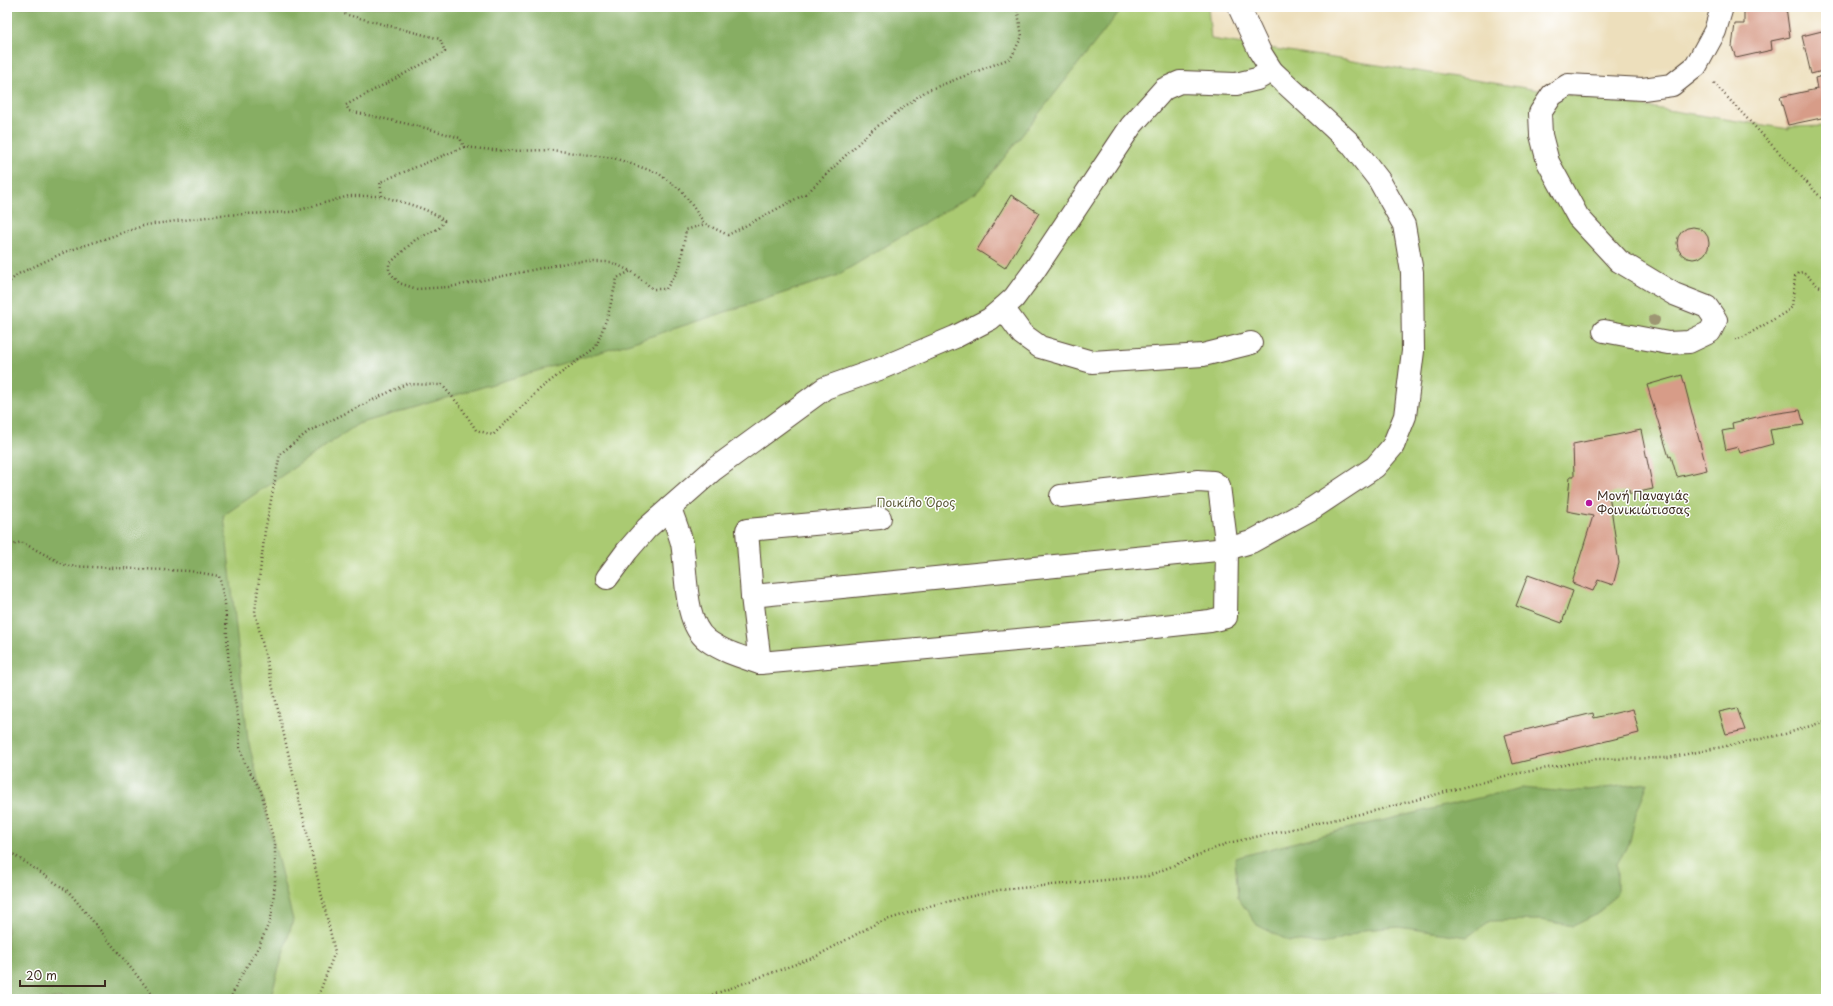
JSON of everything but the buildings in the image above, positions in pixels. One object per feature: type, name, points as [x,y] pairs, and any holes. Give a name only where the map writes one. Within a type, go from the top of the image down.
[{"type":"lane","points":[[752,596],[1228,549],[1251,542],[1313,508],[1375,468],[1393,446],[1405,416],[1413,351],[1412,272],[1404,225],[1380,180],[1350,144],[1272,71],[1260,52],[1239,7]]},
{"type":"lane","points":[[1604,331],[1668,343],[1689,342],[1710,332],[1716,320],[1707,307],[1674,294],[1619,261],[1578,217],[1548,162],[1541,135],[1540,113],[1552,95],[1568,85],[1643,89],[1672,85],[1696,66],[1715,31],[1722,7]]},
{"type":"lane","points":[[607,578],[642,534],[713,470],[825,388],[879,369],[955,338],[990,319],[1003,308],[1014,298],[1034,272],[1131,126],[1164,89],[1180,82],[1236,84],[1257,79],[1272,71]]},
{"type":"lane","points":[[1003,308],[1022,334],[1040,347],[1092,362],[1203,355],[1251,343]]},
{"type":"lane","points":[[670,508],[682,542],[689,603],[694,623],[706,639],[723,649],[760,663],[1118,631],[1210,621],[1226,617],[1228,549],[1219,486],[1213,482],[1198,481],[1061,496]]},
{"type":"lane","points":[[760,663],[752,596],[747,530],[880,518]]},
{"type":"path","points":[[341,7],[344,14],[440,39],[445,52],[346,105],[349,112],[426,128],[460,138],[464,147]]},
{"type":"path","points":[[382,196],[380,182],[464,147],[503,151],[551,150],[614,158],[658,173],[682,191],[705,224],[728,235],[807,193],[871,132],[926,91],[1011,58],[1022,36],[1017,7]]},
{"type":"path","points":[[1696,66],[1744,114],[1826,203]]},
{"type":"path","points":[[7,284],[18,274],[65,252],[146,225],[222,215],[292,212],[349,196],[382,196],[427,210],[437,215],[444,221],[439,228],[415,240],[389,264],[389,271],[400,283],[417,290],[450,287],[571,262],[611,262],[631,271],[653,289],[666,289],[680,267],[686,230],[705,224]]},
{"type":"path","points":[[317,999],[335,952],[255,612],[265,531],[280,454],[309,431],[406,384],[442,385],[461,407],[476,430],[493,435],[540,388],[596,347],[608,315],[617,278],[631,271]]},
{"type":"path","points":[[1710,332],[1728,339],[1742,338],[1786,312],[1792,307],[1795,277],[1798,273],[1803,272],[1818,286],[1826,289]]},
{"type":"path","points":[[7,547],[21,542],[67,566],[190,571],[219,576],[225,603],[229,668],[239,723],[240,748],[245,763],[261,791],[275,846],[275,884],[271,918],[259,946],[241,976],[230,999]]},
{"type":"path","points":[[701,999],[815,957],[877,923],[933,905],[999,890],[1148,876],[1228,843],[1378,810],[1509,775],[1597,759],[1668,758],[1785,734],[1826,721]]},
{"type":"path","points":[[7,850],[69,892],[156,999]]},
{"type":"green space","name":"Ποικίλο Όρος","points":[[7,7],[1208,7],[1211,39],[1789,129],[1788,127],[1826,126],[1826,999],[7,999]]},
{"type":"green space","points":[[7,7],[1123,7],[978,191],[836,276],[621,346],[358,424],[224,515],[248,740],[293,920],[270,999],[7,999]]},
{"type":"green space","points":[[1648,783],[1636,813],[1630,841],[1617,864],[1617,892],[1598,914],[1573,926],[1541,920],[1490,921],[1467,937],[1398,927],[1364,930],[1327,944],[1289,941],[1257,925],[1238,898],[1235,858],[1342,830],[1521,788],[1569,792]]},
{"type":"place","name":"Μονή Παναγιάς Φοινικιώτισσας","points":[[1589,503]]}]
